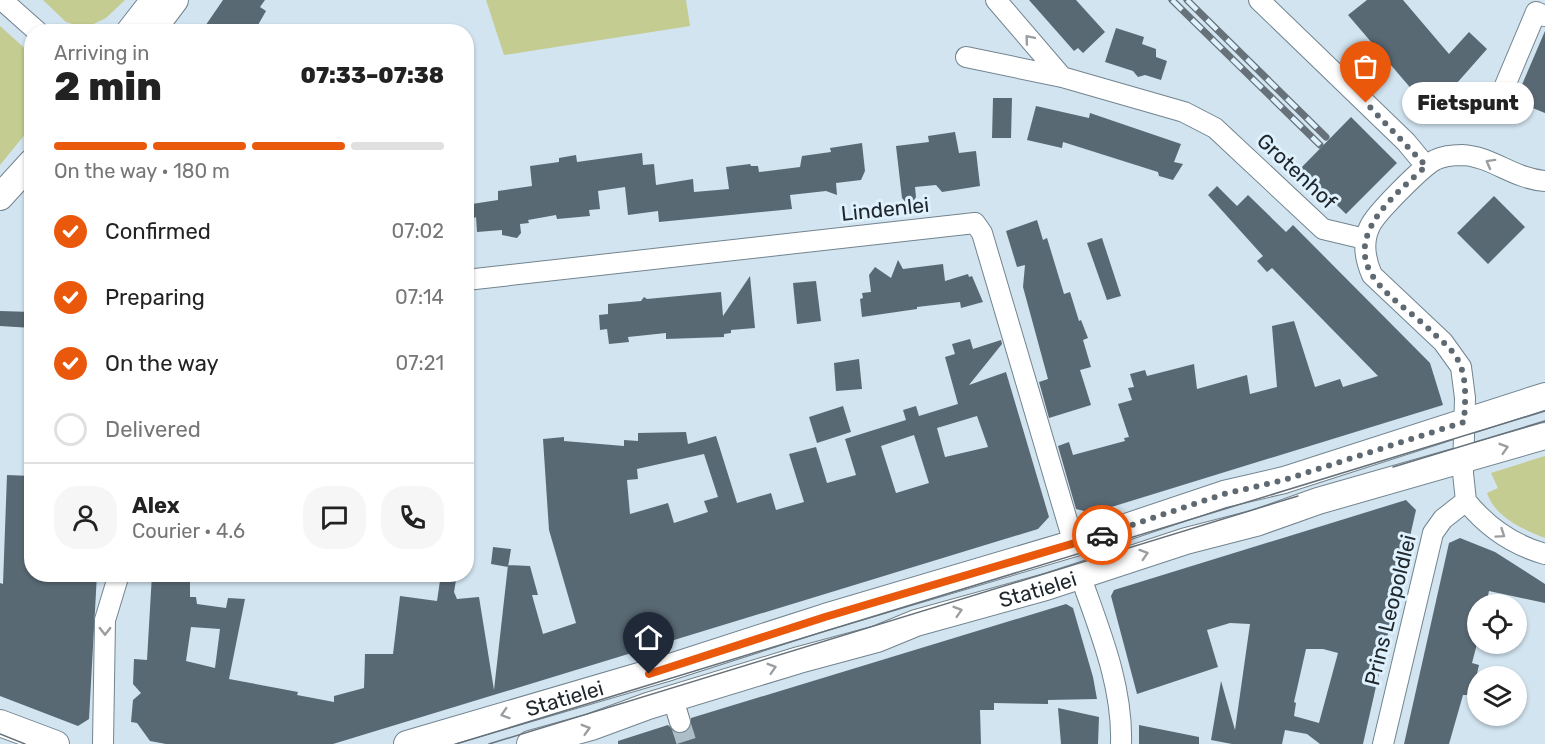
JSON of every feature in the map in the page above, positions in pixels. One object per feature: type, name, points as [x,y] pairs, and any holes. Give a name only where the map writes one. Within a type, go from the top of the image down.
[{"type":"main road","points":[[135,24],[154,0]]},
{"type":"main road","points":[[157,24],[175,0]]},
{"type":"main road","points":[[0,197],[24,171]]},
{"type":"main road","name":"Statielei","points":[[407,744],[670,668],[825,617],[1074,544],[1224,494],[1284,480],[1545,396]]},
{"type":"main road","name":"Statielei","points":[[530,744],[591,728],[648,706],[799,660],[877,639],[916,623],[1036,590],[1186,540],[1256,523],[1338,495],[1545,436]]},
{"type":"main road","points":[[0,723],[56,744]]},
{"type":"street","points":[[2,0],[29,24]]},
{"type":"street","points":[[996,0],[1062,77]]},
{"type":"street","points":[[1259,0],[1406,142],[1426,166]]},
{"type":"street","points":[[1501,108],[1504,88],[1536,12],[1545,16]]},
{"type":"street","name":"Grotenhof","points":[[966,57],[1062,77],[1184,112],[1215,128],[1317,224],[1330,232],[1365,239]]},
{"type":"street","points":[[1545,181],[1518,176],[1472,156],[1447,156],[1426,166],[1376,217],[1365,239],[1366,263],[1372,275],[1443,342],[1461,367],[1465,398],[1463,460],[1466,501],[1480,518],[1496,531],[1513,542],[1545,554]]},
{"type":"street","name":"Lindenlei","points":[[474,279],[975,223],[982,233],[1074,544]]},
{"type":"street","name":"Prins Leopoldlei","points":[[1383,744],[1433,533],[1443,519],[1466,501]]},
{"type":"street","points":[[1080,575],[1114,677],[1122,724],[1121,744]]},
{"type":"street","points":[[103,744],[105,620],[117,582]]},
{"type":"green space","points":[[43,0],[125,0],[106,18],[93,24],[66,22]]},
{"type":"green space","points":[[486,0],[686,0],[690,26],[504,55]]},
{"type":"green space","points":[[0,26],[24,48],[24,136],[0,165]]},
{"type":"green space","points":[[1545,456],[1545,538],[1510,521],[1496,509],[1487,493],[1498,488],[1491,473]]},
{"type":"building","points":[[223,0],[265,0],[260,7],[266,11],[259,24],[206,24]]},
{"type":"building","points":[[1029,0],[1076,0],[1105,32],[1083,53],[1078,48],[1074,51]]},
{"type":"building","points":[[1367,0],[1403,0],[1449,54],[1469,32],[1487,49],[1442,100],[1436,94],[1417,112],[1405,101],[1414,92],[1348,15]]},
{"type":"building","points":[[1116,28],[1144,37],[1142,44],[1156,49],[1156,57],[1167,61],[1161,80],[1145,75],[1138,77],[1133,71],[1105,62]]},
{"type":"building","points":[[1545,31],[1545,113],[1515,101]]},
{"type":"building","points":[[993,98],[1012,98],[1011,138],[992,138]]},
{"type":"building","points":[[1036,106],[1089,118],[1090,113],[1181,144],[1174,162],[1183,164],[1173,180],[1159,176],[1158,172],[1063,142],[1062,148],[1027,140]]},
{"type":"building","points":[[1351,117],[1397,163],[1346,214],[1300,169]]},
{"type":"building","points":[[955,132],[959,153],[976,151],[980,186],[942,192],[936,185],[915,187],[916,197],[910,207],[902,198],[896,146],[929,142],[928,136]]},
{"type":"building","points":[[862,143],[865,171],[861,180],[836,183],[837,195],[826,191],[790,195],[792,209],[659,222],[658,211],[628,215],[625,187],[598,191],[600,209],[589,210],[590,216],[557,219],[556,215],[528,220],[529,223],[520,224],[521,233],[517,238],[502,235],[502,230],[477,232],[474,204],[498,200],[498,191],[532,186],[530,166],[559,162],[559,158],[576,155],[577,162],[642,153],[643,165],[654,164],[656,185],[693,179],[694,192],[729,189],[726,167],[750,164],[758,166],[759,172],[800,167],[802,156],[831,152],[830,148]]},
{"type":"building","points":[[1217,186],[1237,206],[1248,195],[1286,232],[1293,225],[1430,363],[1443,405],[1092,513],[1076,509],[1058,446],[1069,442],[1073,455],[1125,441],[1124,438],[1129,437],[1118,404],[1132,400],[1128,388],[1134,387],[1130,374],[1145,370],[1147,376],[1194,364],[1197,389],[1247,375],[1250,394],[1277,387],[1272,326],[1294,321],[1315,387],[1340,379],[1343,387],[1378,376],[1272,268],[1267,272],[1257,261],[1263,256],[1208,195]]},
{"type":"building","points":[[1494,196],[1525,227],[1488,264],[1457,233]]},
{"type":"building","points":[[1037,220],[1043,240],[1047,238],[1064,294],[1070,292],[1079,321],[1081,320],[1088,338],[1083,340],[1091,367],[1080,370],[1091,405],[1049,418],[1039,382],[1048,379],[1023,287],[1025,265],[1017,267],[1006,231]]},
{"type":"building","points":[[1102,238],[1121,296],[1107,300],[1087,243]]},
{"type":"building","points":[[898,260],[903,269],[943,264],[945,281],[968,274],[969,277],[972,276],[983,302],[961,308],[960,302],[862,317],[860,299],[863,298],[862,293],[871,292],[869,275],[875,267],[891,278]]},
{"type":"building","points":[[750,276],[755,328],[731,330],[731,333],[724,334],[724,337],[666,339],[666,333],[628,337],[629,342],[609,344],[607,329],[600,330],[599,315],[608,314],[608,304],[641,301],[644,297],[647,299],[721,292],[723,316]]},
{"type":"building","points":[[816,281],[821,321],[797,324],[793,283]]},
{"type":"building","points":[[0,311],[24,312],[24,328],[0,326]]},
{"type":"building","points":[[970,339],[973,349],[1001,340],[1002,344],[969,385],[1006,372],[1049,517],[1038,529],[333,744],[166,744],[150,741],[137,723],[131,722],[133,700],[141,693],[133,684],[134,659],[147,660],[152,582],[190,582],[190,597],[196,597],[197,604],[226,608],[228,598],[245,599],[229,679],[298,692],[297,695],[334,702],[334,696],[364,688],[365,654],[393,654],[400,596],[437,601],[440,582],[456,582],[454,592],[457,599],[479,597],[494,690],[508,565],[530,566],[538,595],[532,595],[543,634],[576,623],[549,530],[543,439],[564,437],[564,441],[624,446],[624,440],[638,441],[638,433],[686,432],[688,444],[716,436],[737,503],[771,493],[776,510],[804,502],[789,454],[816,447],[827,483],[856,475],[845,439],[906,420],[903,410],[916,406],[919,416],[958,404],[945,357],[955,354],[952,344]],"holes":[[[977,416],[988,447],[945,457],[937,428]],[[914,435],[929,483],[896,493],[881,446]],[[704,454],[718,497],[704,501],[708,512],[674,523],[668,503],[630,514],[627,480],[638,479],[637,469]],[[191,627],[220,629],[215,668],[186,661]]]},
{"type":"building","points":[[859,359],[862,389],[836,391],[834,363]]},
{"type":"building","points":[[843,406],[851,432],[817,443],[809,417]]},
{"type":"building","points":[[7,475],[24,476],[24,582],[97,582],[89,719],[78,726],[0,696],[0,583],[3,584]]},
{"type":"building","points":[[1406,500],[1416,510],[1363,744],[1320,744],[1307,734],[1285,730],[1282,744],[1232,744],[1211,740],[1221,681],[1235,730],[1250,624],[1230,623],[1207,630],[1218,667],[1137,694],[1111,596],[1114,590]],"holes":[[[1306,649],[1323,649],[1338,653],[1319,723],[1294,716],[1296,703],[1294,702]]]},
{"type":"building","points":[[1460,538],[1495,552],[1545,584],[1545,603],[1527,599],[1527,594],[1503,594],[1489,591],[1488,594],[1467,594],[1467,654],[1474,654],[1472,663],[1479,665],[1467,666],[1467,695],[1463,695],[1449,744],[1404,744],[1449,543]]},
{"type":"building","points":[[493,547],[511,549],[508,567],[491,564]]},
{"type":"building","points":[[1066,604],[1073,608],[1097,699],[1048,700],[1048,704],[994,703],[994,710],[980,710],[981,744],[618,744],[618,741],[668,725],[677,733],[684,733],[691,725],[691,718]]},
{"type":"building","points":[[1058,708],[1099,717],[1098,744],[1061,744]]},
{"type":"building","points":[[1139,725],[1199,737],[1199,744],[1139,744]]},
{"type":"tunnel","points":[[680,722],[687,744]]},
{"type":"tram line","points":[[456,744],[1545,411]]},
{"type":"tram line","points":[[1393,467],[1545,421]]},
{"type":"tram line","points":[[489,744],[1298,496]]},
{"type":"tram line","points":[[0,734],[25,744]]},
{"type":"railway","points":[[1172,0],[1320,145]]},
{"type":"railway","points":[[1187,0],[1326,137]]},
{"type":"way so far","points":[[1102,535],[1224,494],[1284,480],[1464,422],[1465,398],[1461,367],[1452,352],[1379,285],[1366,263],[1365,239],[1370,225],[1426,166],[1406,142],[1366,103]]},
{"type":"place","name":"Fietspunt","points":[[1366,103]]},
{"type":"route","points":[[649,674],[825,617],[1102,535]]}]
